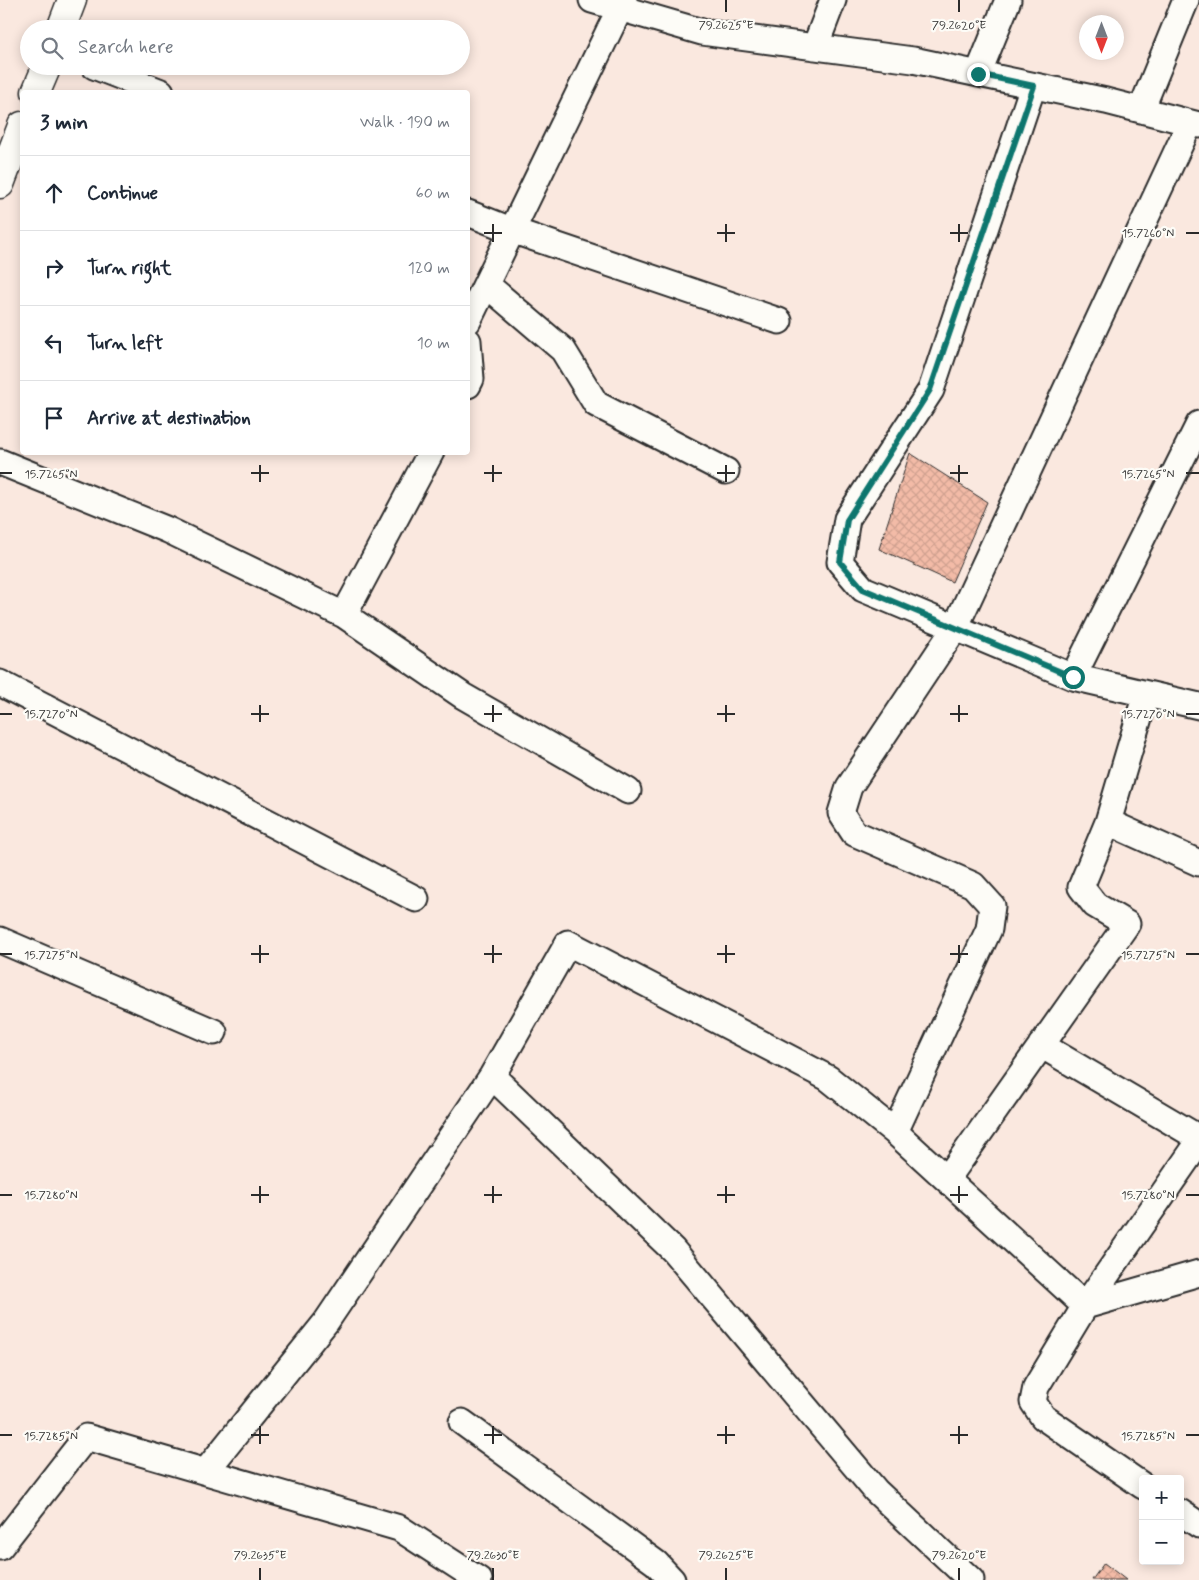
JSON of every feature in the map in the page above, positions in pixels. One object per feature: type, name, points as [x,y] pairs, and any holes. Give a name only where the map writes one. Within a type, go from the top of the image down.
[{"type":"main road","points":[[64,20],[72,0]]},
{"type":"main road","points":[[37,90],[43,75]]},
{"type":"main road","points":[[0,184],[17,157],[20,138]]},
{"type":"street","points":[[592,0],[622,4],[702,32],[913,60],[1141,110],[1195,124],[955,628],[849,787],[841,813],[854,832],[973,886],[992,906],[989,929],[895,1132]]},
{"type":"street","points":[[816,47],[833,0]]},
{"type":"street","points":[[978,74],[1008,0]]},
{"type":"street","points":[[1141,110],[1186,0]]},
{"type":"street","points":[[470,318],[622,4]]},
{"type":"street","points":[[117,75],[155,90]]},
{"type":"street","points":[[1034,86],[930,390],[847,520],[840,562],[863,589],[1073,677],[1199,706]]},
{"type":"street","points":[[470,214],[511,230],[779,321]]},
{"type":"street","points":[[487,285],[563,350],[596,404],[726,471]]},
{"type":"street","points":[[470,366],[470,380]]},
{"type":"street","points":[[1073,677],[1199,424]]},
{"type":"street","points":[[344,615],[429,455]]},
{"type":"street","points":[[0,462],[168,530],[344,615],[463,696],[628,791]]},
{"type":"street","points":[[0,683],[416,899]]},
{"type":"street","points":[[947,1179],[1127,924],[1095,905],[1081,887],[1108,822],[1146,694]]},
{"type":"street","points":[[1108,822],[1199,863]]},
{"type":"street","points":[[0,940],[214,1032]]},
{"type":"street","points":[[206,1471],[326,1322],[492,1076],[568,943],[828,1078],[895,1132],[1085,1306]]},
{"type":"street","points":[[1041,1045],[1199,1140],[1085,1306],[1036,1387],[1033,1402],[1043,1417],[1139,1483]]},
{"type":"street","points":[[492,1076],[673,1250],[876,1491],[971,1580]]},
{"type":"street","points":[[1085,1306],[1199,1272]]},
{"type":"street","points":[[462,1422],[656,1563],[672,1580]]},
{"type":"street","points":[[0,1547],[86,1437],[398,1528],[479,1580]]},
{"type":"street","points":[[1184,1515],[1199,1525]]},
{"type":"building","points":[[910,453],[987,502],[952,582],[879,549]]},
{"type":"building","points":[[1104,1563],[1126,1580],[1092,1580]]},
{"type":"route","points":[[978,74],[1034,86],[930,390],[847,520],[840,562],[863,589],[1073,677]]}]
